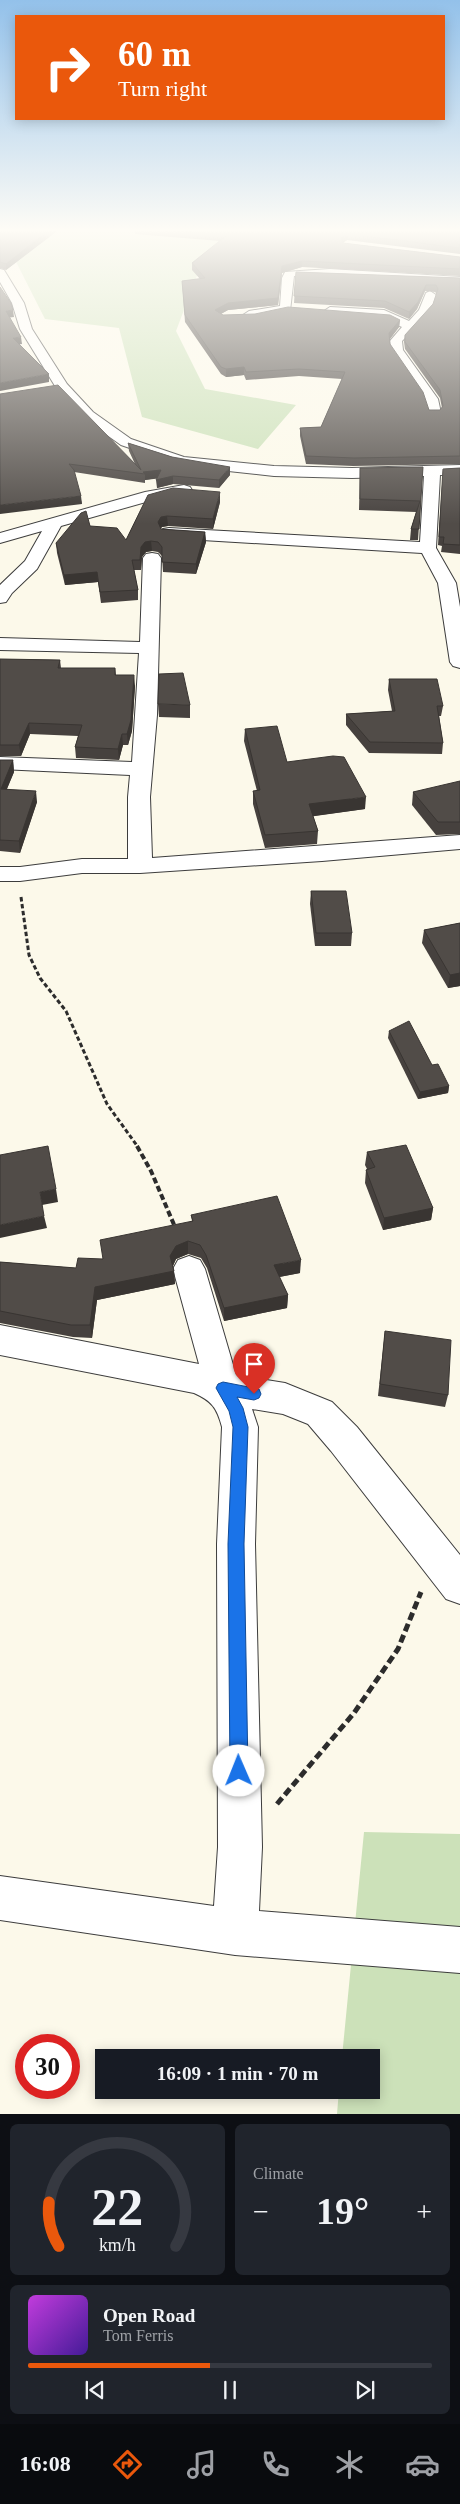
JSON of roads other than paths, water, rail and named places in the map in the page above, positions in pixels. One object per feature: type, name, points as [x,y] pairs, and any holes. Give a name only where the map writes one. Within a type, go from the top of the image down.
[{"type":"street","points":[[25,327],[62,386],[88,416],[126,442],[182,461],[232,468],[304,473],[460,470]]},
{"type":"street","points":[[408,327],[396,341],[397,350],[431,399],[434,413]]},
{"type":"street","points":[[44,389],[62,386]]},
{"type":"street","points":[[432,471],[428,548],[447,583],[460,662]]},
{"type":"street","points":[[0,538],[174,491],[201,493]]},
{"type":"street","points":[[10,519],[88,513]]},
{"type":"street","points":[[0,598],[8,585],[25,573],[32,564],[54,523]]},
{"type":"street","points":[[168,533],[428,548]]},
{"type":"street","points":[[140,866],[138,824],[150,648],[152,558]]},
{"type":"street","points":[[0,644],[150,648]]},
{"type":"street","points":[[0,764],[143,769]]},
{"type":"street","points":[[10,874],[82,866],[140,866],[322,854],[460,842]]},
{"type":"street","points":[[189,1269],[223,1388],[236,1408],[240,1427],[236,1544],[240,1847],[235,1932]]},
{"type":"street","points":[[0,1340],[195,1378],[223,1388],[285,1399],[320,1413],[344,1439],[435,1557],[460,1585]]},
{"type":"street","points":[[0,1898],[235,1932],[460,1950]]}]
